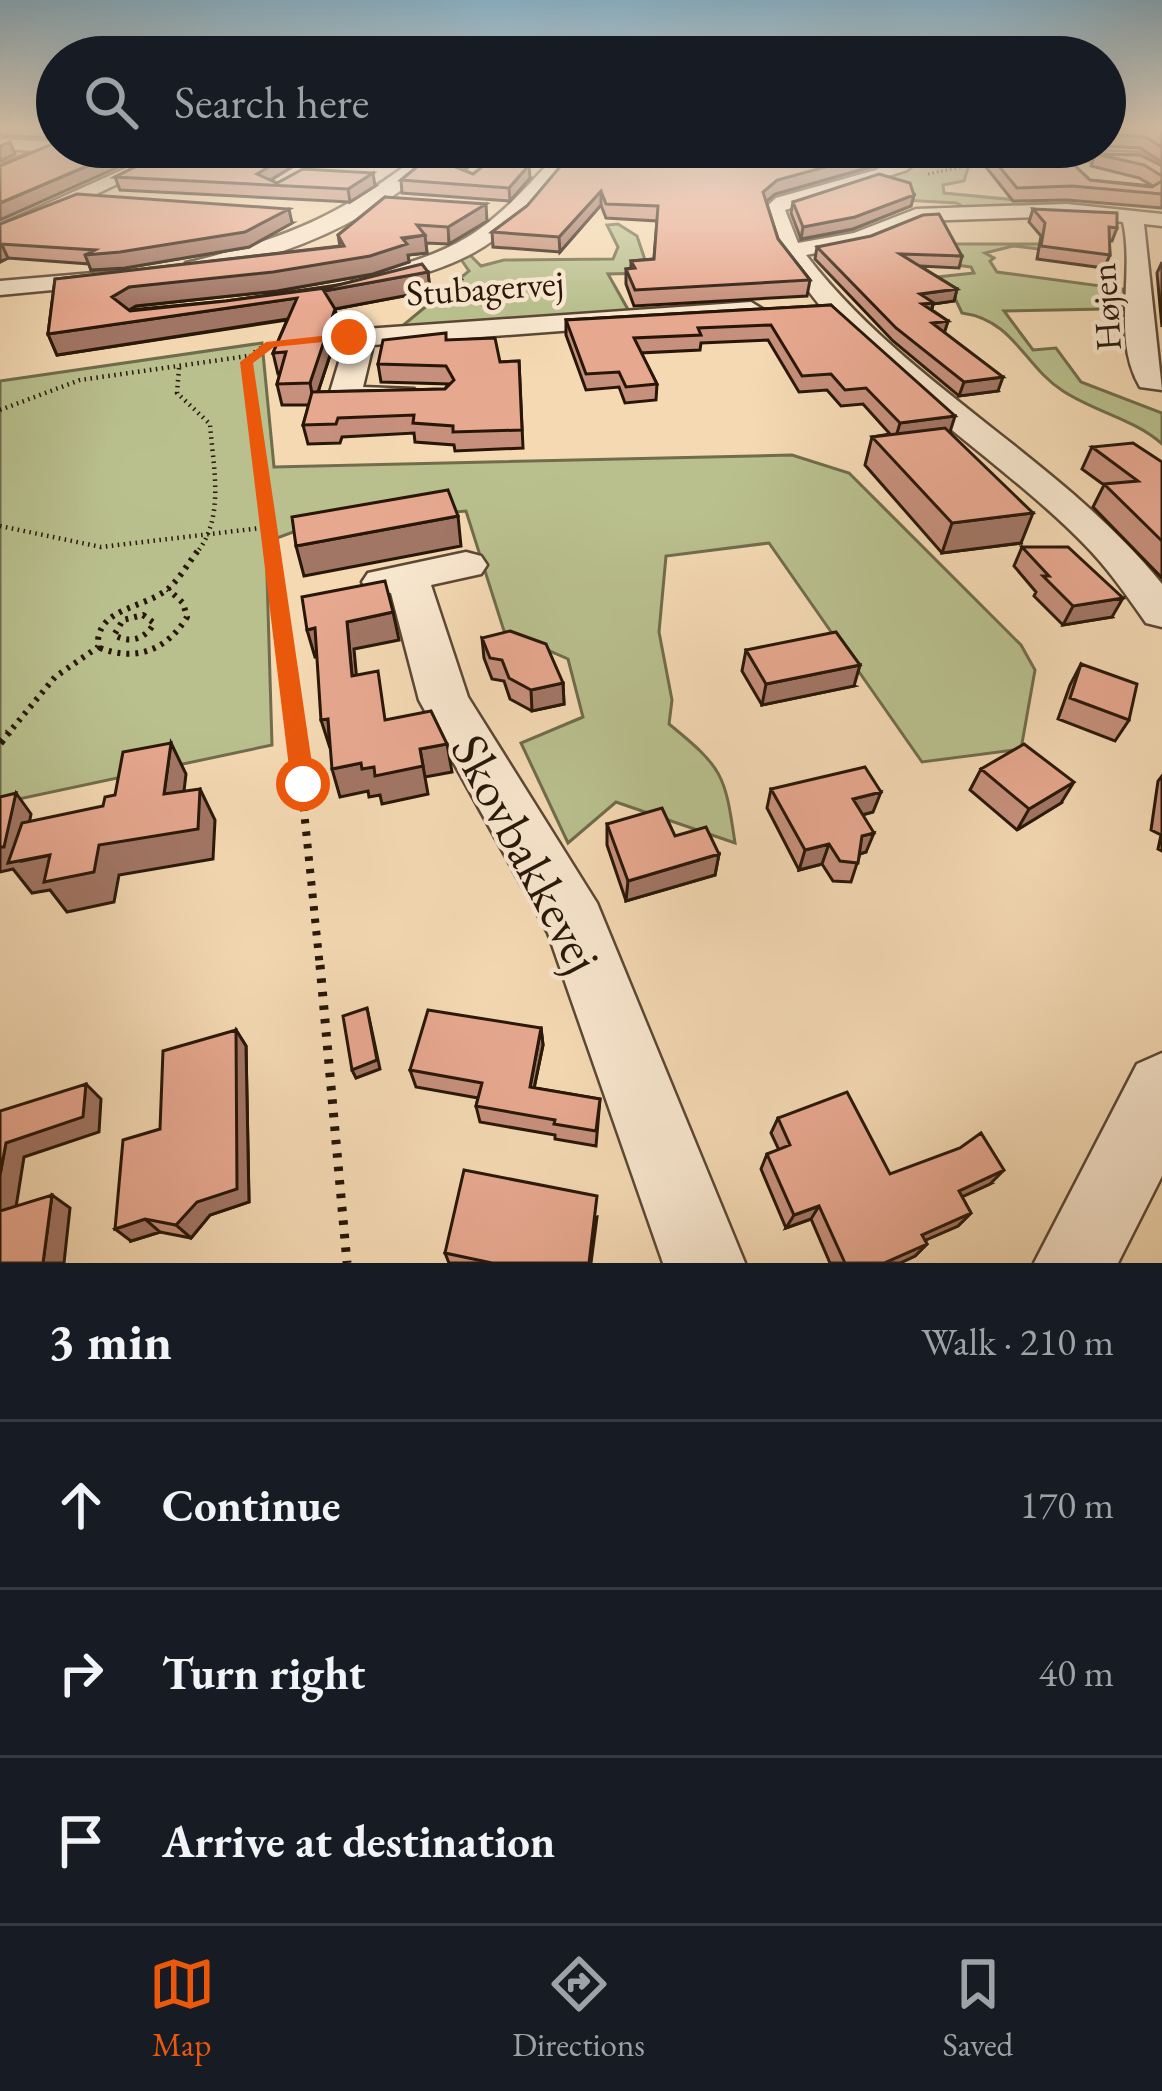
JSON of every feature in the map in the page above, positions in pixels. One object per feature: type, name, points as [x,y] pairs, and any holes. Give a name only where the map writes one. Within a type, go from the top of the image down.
[{"type":"street","points":[[0,233],[98,187]]},
{"type":"street","points":[[177,271],[295,244],[351,216],[391,187]]},
{"type":"street","points":[[344,287],[458,252],[491,234],[529,187]]},
{"type":"street","points":[[835,187],[774,209],[809,308],[1025,494],[1068,547]]},
{"type":"street","points":[[76,197],[120,200]]},
{"type":"street","points":[[371,202],[412,205]]},
{"type":"street","points":[[791,252],[860,238],[916,215],[1066,210],[1162,220]]},
{"type":"street","points":[[311,213],[351,216]]},
{"type":"street","name":"Højen","points":[[1132,218],[1139,261],[1135,315],[1142,361],[1151,381],[1162,381]]},
{"type":"street","points":[[0,287],[137,276]]},
{"type":"street","name":"Stubagervej","points":[[436,395],[360,397],[346,392],[359,342],[401,332],[809,308]]},
{"type":"street","points":[[1025,494],[1096,533],[1162,613]]},
{"type":"street","name":"Skovbakkevej","points":[[349,588],[437,571],[445,700],[575,923],[704,1263]]},
{"type":"street","points":[[1075,1263],[1162,1089]]},
{"type":"path","points":[[401,332],[472,270],[458,252]]},
{"type":"path","points":[[0,410],[80,380],[248,356],[271,344],[365,337]]},
{"type":"path","points":[[248,356],[303,784],[346,1263]]},
{"type":"path","points":[[98,647],[98,632],[110,616],[168,589],[211,534],[215,502],[210,424],[177,393],[179,368]]},
{"type":"path","points":[[0,526],[101,547],[269,527]]},
{"type":"path","points":[[0,742],[55,676],[98,647],[132,656],[169,642],[187,617],[183,603],[168,589]]},
{"type":"path","points":[[137,615],[153,619],[151,631],[134,640],[116,638],[115,627],[137,615]]},
{"type":"path","points":[[132,656],[134,640]]},
{"type":"green space","points":[[842,187],[943,187],[944,193],[1162,214],[1162,219],[968,210],[957,203],[813,195]]},
{"type":"green space","points":[[1111,222],[1081,254],[1013,246],[985,253],[994,258],[990,261],[997,272],[1123,289],[1128,304],[1106,309],[1004,311],[1033,350],[1056,348],[1081,382],[1162,413],[1162,444],[1063,391],[1007,334],[980,317],[962,313],[953,294],[919,279],[974,273],[971,267],[890,257],[934,244],[1051,244]]},
{"type":"green space","points":[[618,224],[637,236],[645,260],[681,263],[687,272],[608,274],[630,313],[401,327],[469,271],[460,258],[469,254],[481,266],[504,260],[613,259],[618,247],[607,225]]},
{"type":"green space","points":[[262,343],[274,467],[792,455],[849,473],[1021,645],[1035,670],[1021,749],[922,762],[769,543],[666,556],[659,632],[672,700],[669,724],[701,751],[718,774],[735,843],[616,802],[568,843],[521,743],[583,717],[568,659],[504,631],[466,511],[312,525],[266,542],[272,745],[0,803],[0,381]]},
{"type":"building","points":[[0,187],[38,187],[0,203]]},
{"type":"building","points":[[543,187],[769,187],[763,192],[778,239],[810,280],[635,290],[626,269],[635,268],[631,261],[654,259],[658,206],[606,204],[601,191],[559,237],[492,232],[527,206]]},
{"type":"building","points":[[839,187],[911,187],[914,195],[855,217],[803,227],[793,202]]},
{"type":"building","points":[[1083,187],[1162,187],[1162,194]]},
{"type":"building","points":[[77,194],[289,209],[245,232],[120,252],[85,255],[95,250],[0,244],[0,224]]},
{"type":"building","points":[[385,197],[486,204],[448,227],[417,225],[425,235],[402,238],[407,244],[370,256],[129,287],[112,297],[130,311],[226,301],[326,288],[422,264],[428,272],[324,291],[335,309],[310,383],[277,384],[286,352],[273,353],[297,298],[48,334],[55,279],[344,246],[338,235]]},
{"type":"building","points":[[1033,209],[1117,213],[1117,228],[1109,227],[1110,255],[1041,246],[1045,223]]},
{"type":"building","points":[[939,214],[962,256],[900,254],[957,289],[920,294],[934,303],[922,304],[948,321],[932,323],[1003,377],[964,382],[896,328],[817,247]]},
{"type":"building","points":[[831,305],[955,416],[900,423],[866,388],[845,390],[831,374],[802,376],[771,325],[698,328],[701,335],[634,338],[657,384],[626,387],[619,372],[586,374],[566,320]]},
{"type":"building","points":[[446,333],[446,340],[495,338],[500,362],[519,361],[522,430],[453,432],[453,426],[413,423],[414,415],[338,418],[336,424],[303,425],[312,392],[445,389],[454,380],[446,366],[378,364],[383,340]]},
{"type":"building","points":[[945,428],[1033,513],[952,523],[872,437]]},
{"type":"building","points":[[1133,443],[1162,462],[1162,541],[1104,484],[1138,481],[1092,447]]},
{"type":"building","points":[[448,490],[458,516],[296,546],[292,517]]},
{"type":"building","points":[[1022,547],[1068,547],[1123,598],[1073,606]]},
{"type":"building","points":[[385,581],[393,612],[347,622],[352,676],[378,671],[385,720],[431,711],[447,744],[420,749],[423,766],[375,776],[374,767],[362,769],[361,763],[332,769],[328,719],[321,720],[315,628],[307,630],[302,597]]},
{"type":"building","points":[[510,631],[546,644],[563,683],[531,690],[509,678],[502,660],[490,658],[482,638]]},
{"type":"building","points":[[836,632],[860,665],[766,684],[746,650]]},
{"type":"building","points":[[1081,664],[1137,684],[1129,720],[1070,698]]},
{"type":"building","points":[[171,743],[164,794],[200,789],[198,829],[99,845],[94,872],[44,882],[50,855],[8,863],[22,823],[103,806],[105,797],[115,795],[123,752]]},
{"type":"building","points":[[1024,744],[1074,782],[1029,809],[981,769]]},
{"type":"building","points":[[865,767],[881,792],[853,799],[874,833],[862,836],[858,863],[840,861],[829,844],[805,850],[771,789]]},
{"type":"building","points":[[16,793],[4,847],[0,847],[0,797]]},
{"type":"building","points":[[662,808],[675,836],[706,827],[719,854],[628,881],[607,824]]},
{"type":"building","points":[[367,1008],[377,1060],[352,1070],[343,1016]]},
{"type":"building","points":[[428,1010],[541,1028],[530,1087],[600,1099],[596,1131],[476,1106],[482,1083],[410,1070]]},
{"type":"building","points":[[236,1030],[237,1189],[197,1202],[176,1225],[145,1219],[115,1229],[123,1140],[160,1129],[163,1051]]},
{"type":"building","points":[[86,1084],[83,1117],[6,1143],[0,1175],[0,1111]]},
{"type":"building","points":[[847,1092],[890,1174],[960,1148],[981,1133],[1004,1170],[959,1191],[971,1213],[922,1235],[927,1244],[884,1263],[845,1263],[819,1206],[794,1215],[767,1154],[790,1145],[778,1118]]},
{"type":"building","points":[[464,1170],[597,1196],[589,1263],[492,1263],[445,1253]]},
{"type":"building","points":[[52,1195],[43,1263],[0,1263],[0,1211]]},
{"type":"route","points":[[303,784],[246,362],[248,356],[271,344],[349,337]]}]
